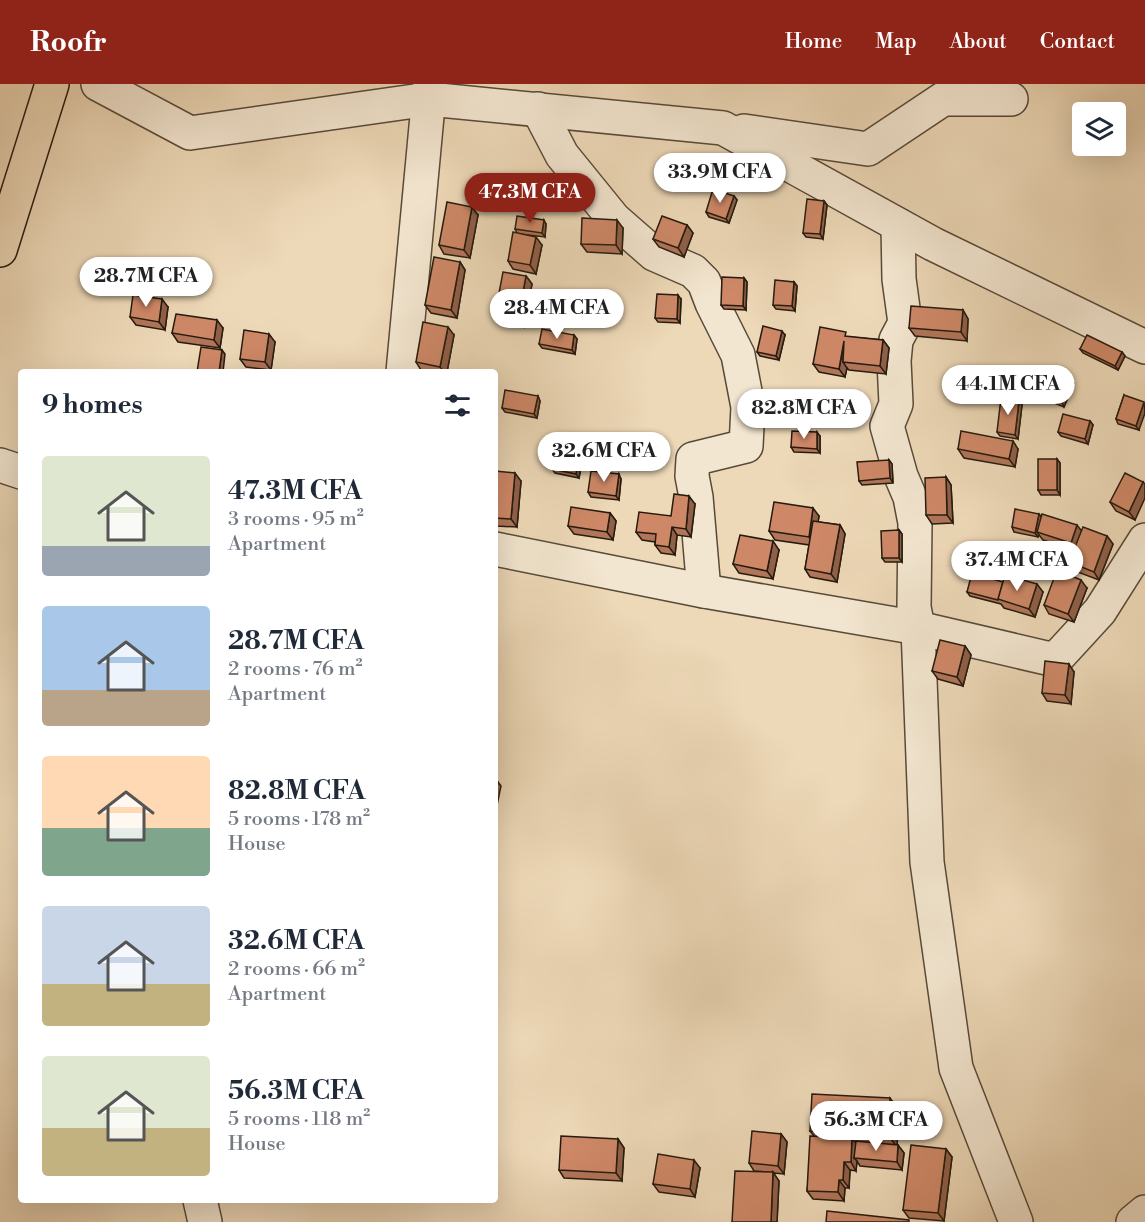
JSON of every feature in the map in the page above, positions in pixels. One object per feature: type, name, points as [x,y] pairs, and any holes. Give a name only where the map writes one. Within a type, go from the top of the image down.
[{"type":"main road","points":[[0,250],[52,84]]},
{"type":"street","points":[[99,84],[190,133],[430,91],[538,109],[723,128],[868,149],[943,99],[1011,99]]},
{"type":"street","points":[[403,369],[430,91]]},
{"type":"street","points":[[538,109],[562,155],[614,219],[654,254],[679,267],[693,271],[704,282],[712,303],[735,346],[748,407],[746,446],[693,459],[692,476],[704,591]]},
{"type":"street","points":[[723,128],[933,244],[1145,347]]},
{"type":"street","points":[[898,225],[898,279],[905,323],[896,340],[894,361],[896,404],[887,426],[900,476],[910,497],[915,523],[914,607],[918,628],[927,862],[956,1068],[1016,1222]]},
{"type":"street","points":[[0,465],[18,471]]},
{"type":"street","points":[[498,550],[704,591],[918,628],[1055,660],[1100,611],[1145,540]]},
{"type":"street","points":[[201,1203],[205,1222]]},
{"type":"street","points":[[1133,1222],[1145,1212]]},
{"type":"building","points":[[713,189],[734,196],[726,219],[706,212]]},
{"type":"building","points":[[807,199],[824,201],[820,234],[803,233]]},
{"type":"building","points":[[447,202],[472,207],[464,250],[439,245]]},
{"type":"building","points":[[517,216],[544,220],[542,233],[515,229]]},
{"type":"building","points":[[662,216],[687,225],[678,248],[653,239]]},
{"type":"building","points":[[582,218],[617,220],[616,245],[581,244]]},
{"type":"building","points":[[513,232],[536,237],[530,265],[508,261]]},
{"type":"building","points":[[434,257],[460,262],[451,310],[425,305]]},
{"type":"building","points":[[503,272],[526,276],[518,318],[495,314]]},
{"type":"building","points":[[722,277],[744,278],[743,306],[721,305]]},
{"type":"building","points":[[775,280],[794,282],[792,306],[773,305]]},
{"type":"building","points":[[657,294],[678,295],[677,319],[655,318]]},
{"type":"building","points":[[133,295],[162,299],[159,322],[130,317]]},
{"type":"building","points":[[911,306],[963,310],[961,332],[909,328]]},
{"type":"building","points":[[176,314],[217,320],[214,340],[172,333]]},
{"type":"building","points":[[423,322],[448,327],[440,367],[416,362]]},
{"type":"building","points":[[763,326],[782,331],[776,356],[757,352]]},
{"type":"building","points":[[820,327],[846,332],[845,336],[883,340],[880,366],[843,362],[844,341],[839,369],[813,364]]},
{"type":"building","points":[[542,329],[574,335],[572,350],[539,344]]},
{"type":"building","points":[[244,330],[269,334],[265,362],[240,359]]},
{"type":"building","points":[[1087,335],[1122,352],[1115,366],[1080,349]]},
{"type":"building","points":[[201,347],[222,350],[219,369],[197,369]]},
{"type":"building","points":[[1056,374],[1071,379],[1062,402],[1046,397]]},
{"type":"building","points":[[505,390],[538,396],[534,414],[502,408]]},
{"type":"building","points":[[1124,395],[1144,402],[1136,426],[1116,419]]},
{"type":"building","points":[[1001,398],[1019,401],[1015,435],[997,432]]},
{"type":"building","points":[[1063,414],[1090,421],[1085,439],[1058,432]]},
{"type":"building","points":[[792,431],[817,432],[817,449],[791,447]]},
{"type":"building","points":[[961,431],[1013,441],[1009,459],[958,449]]},
{"type":"building","points":[[557,443],[581,448],[576,474],[552,469]]},
{"type":"building","points":[[1038,459],[1057,459],[1057,490],[1038,490]]},
{"type":"building","points":[[889,460],[890,478],[859,481],[857,462]]},
{"type":"building","points":[[498,471],[515,473],[511,519],[498,518]]},
{"type":"building","points":[[591,471],[619,474],[616,496],[588,492]]},
{"type":"building","points":[[1125,473],[1143,482],[1129,512],[1110,502]]},
{"type":"building","points":[[946,477],[947,515],[926,515],[925,478]]},
{"type":"building","points":[[674,494],[689,496],[686,529],[672,527],[669,547],[655,545],[656,534],[636,532],[639,512],[671,516]]},
{"type":"building","points":[[774,502],[813,508],[809,537],[769,531]]},
{"type":"building","points":[[571,507],[610,513],[607,532],[568,526]]},
{"type":"building","points":[[1015,509],[1039,514],[1035,533],[1012,527]]},
{"type":"building","points":[[1042,514],[1077,525],[1071,543],[1037,532]]},
{"type":"building","points":[[813,521],[840,525],[831,574],[805,569]]},
{"type":"building","points":[[1083,527],[1107,536],[1094,572],[1069,562]]},
{"type":"building","points":[[899,530],[899,558],[882,558],[881,531]]},
{"type":"building","points":[[740,535],[773,541],[767,571],[733,564]]},
{"type":"building","points":[[1057,570],[1081,580],[1068,614],[1044,605]]},
{"type":"building","points":[[972,573],[1003,582],[998,600],[967,592]]},
{"type":"building","points":[[1005,575],[1037,584],[1029,609],[998,599]]},
{"type":"building","points":[[940,640],[965,646],[957,677],[932,671]]},
{"type":"building","points":[[1045,661],[1069,664],[1065,695],[1042,693]]},
{"type":"building","points":[[812,1094],[890,1098],[888,1135],[810,1131]]},
{"type":"building","points":[[752,1131],[781,1134],[778,1166],[749,1163]]},
{"type":"building","points":[[561,1136],[618,1139],[616,1173],[559,1170]]},
{"type":"building","points":[[810,1136],[852,1138],[851,1162],[844,1162],[843,1180],[839,1180],[838,1192],[807,1191]]},
{"type":"building","points":[[856,1141],[898,1145],[897,1162],[854,1158]]},
{"type":"building","points":[[911,1145],[946,1149],[938,1213],[903,1210]]},
{"type":"building","points":[[658,1154],[694,1160],[690,1189],[653,1184]]},
{"type":"building","points":[[735,1171],[773,1172],[771,1222],[732,1222]]},
{"type":"building","points":[[827,1211],[909,1220],[909,1222],[826,1222]]}]
